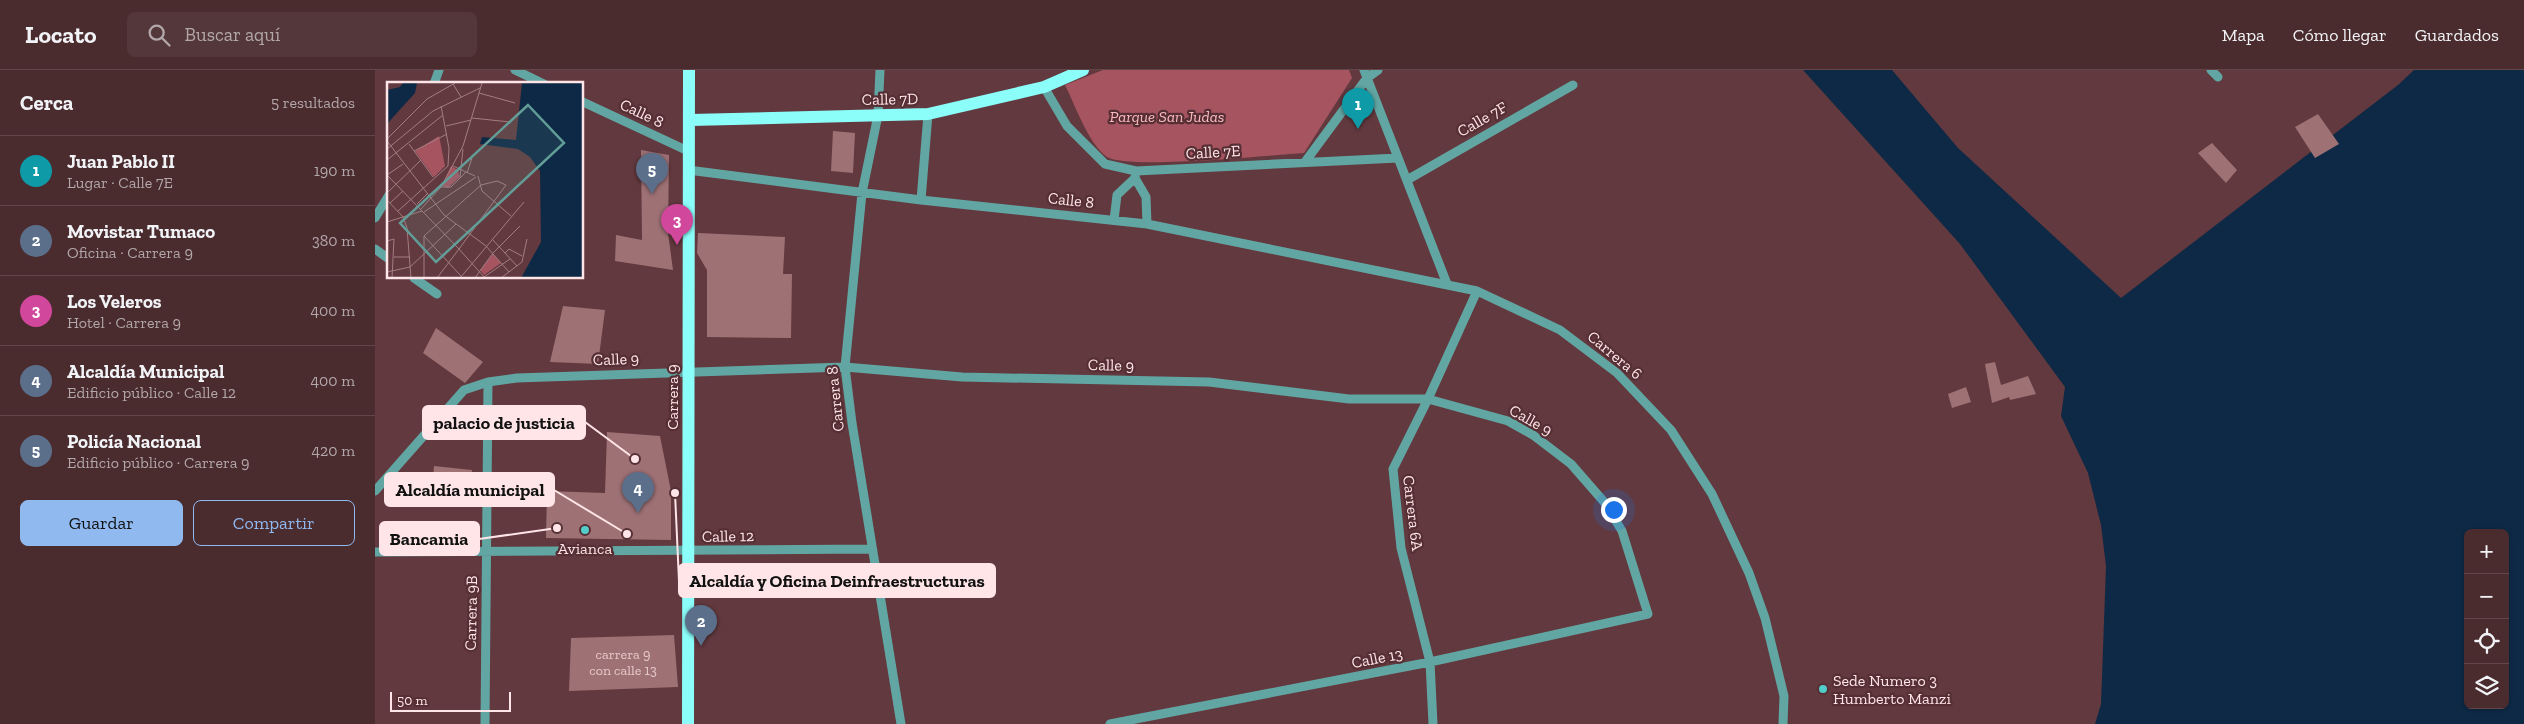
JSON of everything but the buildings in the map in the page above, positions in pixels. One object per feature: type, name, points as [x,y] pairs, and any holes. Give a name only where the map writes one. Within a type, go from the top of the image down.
[{"type":"main road","name":"Carrera 9","points":[[688,724],[688,151],[691,120],[689,70]]},
{"type":"main road","name":"Calle 7D","points":[[691,120],[928,114],[1044,87],[1083,70]]},
{"type":"street","points":[[435,82],[439,70]]},
{"type":"street","points":[[515,70],[541,82]]},
{"type":"street","name":"Carrera 8","points":[[881,70],[878,115],[863,193],[845,367],[872,549],[901,724]]},
{"type":"street","points":[[1305,162],[1366,74],[1378,70]]},
{"type":"street","points":[[1366,74],[1447,284]]},
{"type":"street","name":"Calle 7F","points":[[1407,180],[1573,85]]},
{"type":"street","name":"Calle 7E","points":[[1044,87],[1067,126],[1105,164],[1136,174],[1305,162]]},
{"type":"street","name":"Calle 8","points":[[584,102],[688,151]]},
{"type":"street","points":[[921,200],[928,114]]},
{"type":"street","points":[[1305,162],[1398,158]]},
{"type":"street","name":"Calle 8","points":[[688,170],[921,200],[1147,224],[1447,284]]},
{"type":"street","points":[[1114,220],[1117,195],[1136,174],[1146,197],[1147,224]]},
{"type":"street","points":[[375,218],[387,198]]},
{"type":"street","points":[[375,249],[387,258]]},
{"type":"street","points":[[415,279],[437,294]]},
{"type":"street","name":"Carrera 6","points":[[1447,284],[1477,292],[1560,330],[1607,363],[1671,430],[1711,494],[1749,573],[1765,618],[1784,696],[1783,724]]},
{"type":"street","name":"Carrera 6A","points":[[1433,724],[1430,662],[1401,548],[1393,469],[1428,399],[1477,292]]},
{"type":"street","name":"Calle 9","points":[[375,491],[464,390],[488,382],[517,378],[845,367],[962,377],[1209,382],[1349,399],[1428,399],[1507,421],[1533,435],[1571,464],[1605,503],[1622,531],[1648,614]]},
{"type":"street","name":"Carrera 9B","points":[[485,724],[488,382]]},
{"type":"street","name":"Calle 12","points":[[375,552],[688,552],[872,549]]},
{"type":"street","name":"Calle 13","points":[[1110,724],[1430,662],[1648,614]]},
{"type":"green space","name":"Parque San Judas","points":[[1103,70],[1349,70],[1352,78],[1304,153],[1201,161],[1142,162],[1120,161],[1107,157],[1100,151],[1088,134],[1065,85]]},
{"type":"water","points":[[1803,70],[1892,70],[1958,148],[2121,298],[2398,85],[2414,70],[2524,70],[2524,724],[2095,724],[2101,704],[2106,566],[2101,525],[2088,473],[2061,416],[2065,387],[1960,244]]},
{"type":"place","name":"Juan Pablo II","points":[[1358,129]]},
{"type":"place","name":"Policía Nacional","points":[[652,194]]},
{"type":"place","name":"Los Veleros","points":[[677,245]]},
{"type":"place","name":"palacio de justicia","points":[[635,459]]},
{"type":"place","name":"Alcaldía y Oficina Deinfraestructuras","points":[[675,493]]},
{"type":"place","name":"Alcaldía Municipal","points":[[638,513]]},
{"type":"place","name":"Bancamia","points":[[557,528]]},
{"type":"place","name":"Avianca","points":[[585,530]]},
{"type":"place","name":"Alcaldía municipal","points":[[627,534]]},
{"type":"place","name":"Movistar Tumaco","points":[[701,646]]},
{"type":"place","name":"Sede Numero 3 Humberto Manzi","points":[[1823,689]]}]
